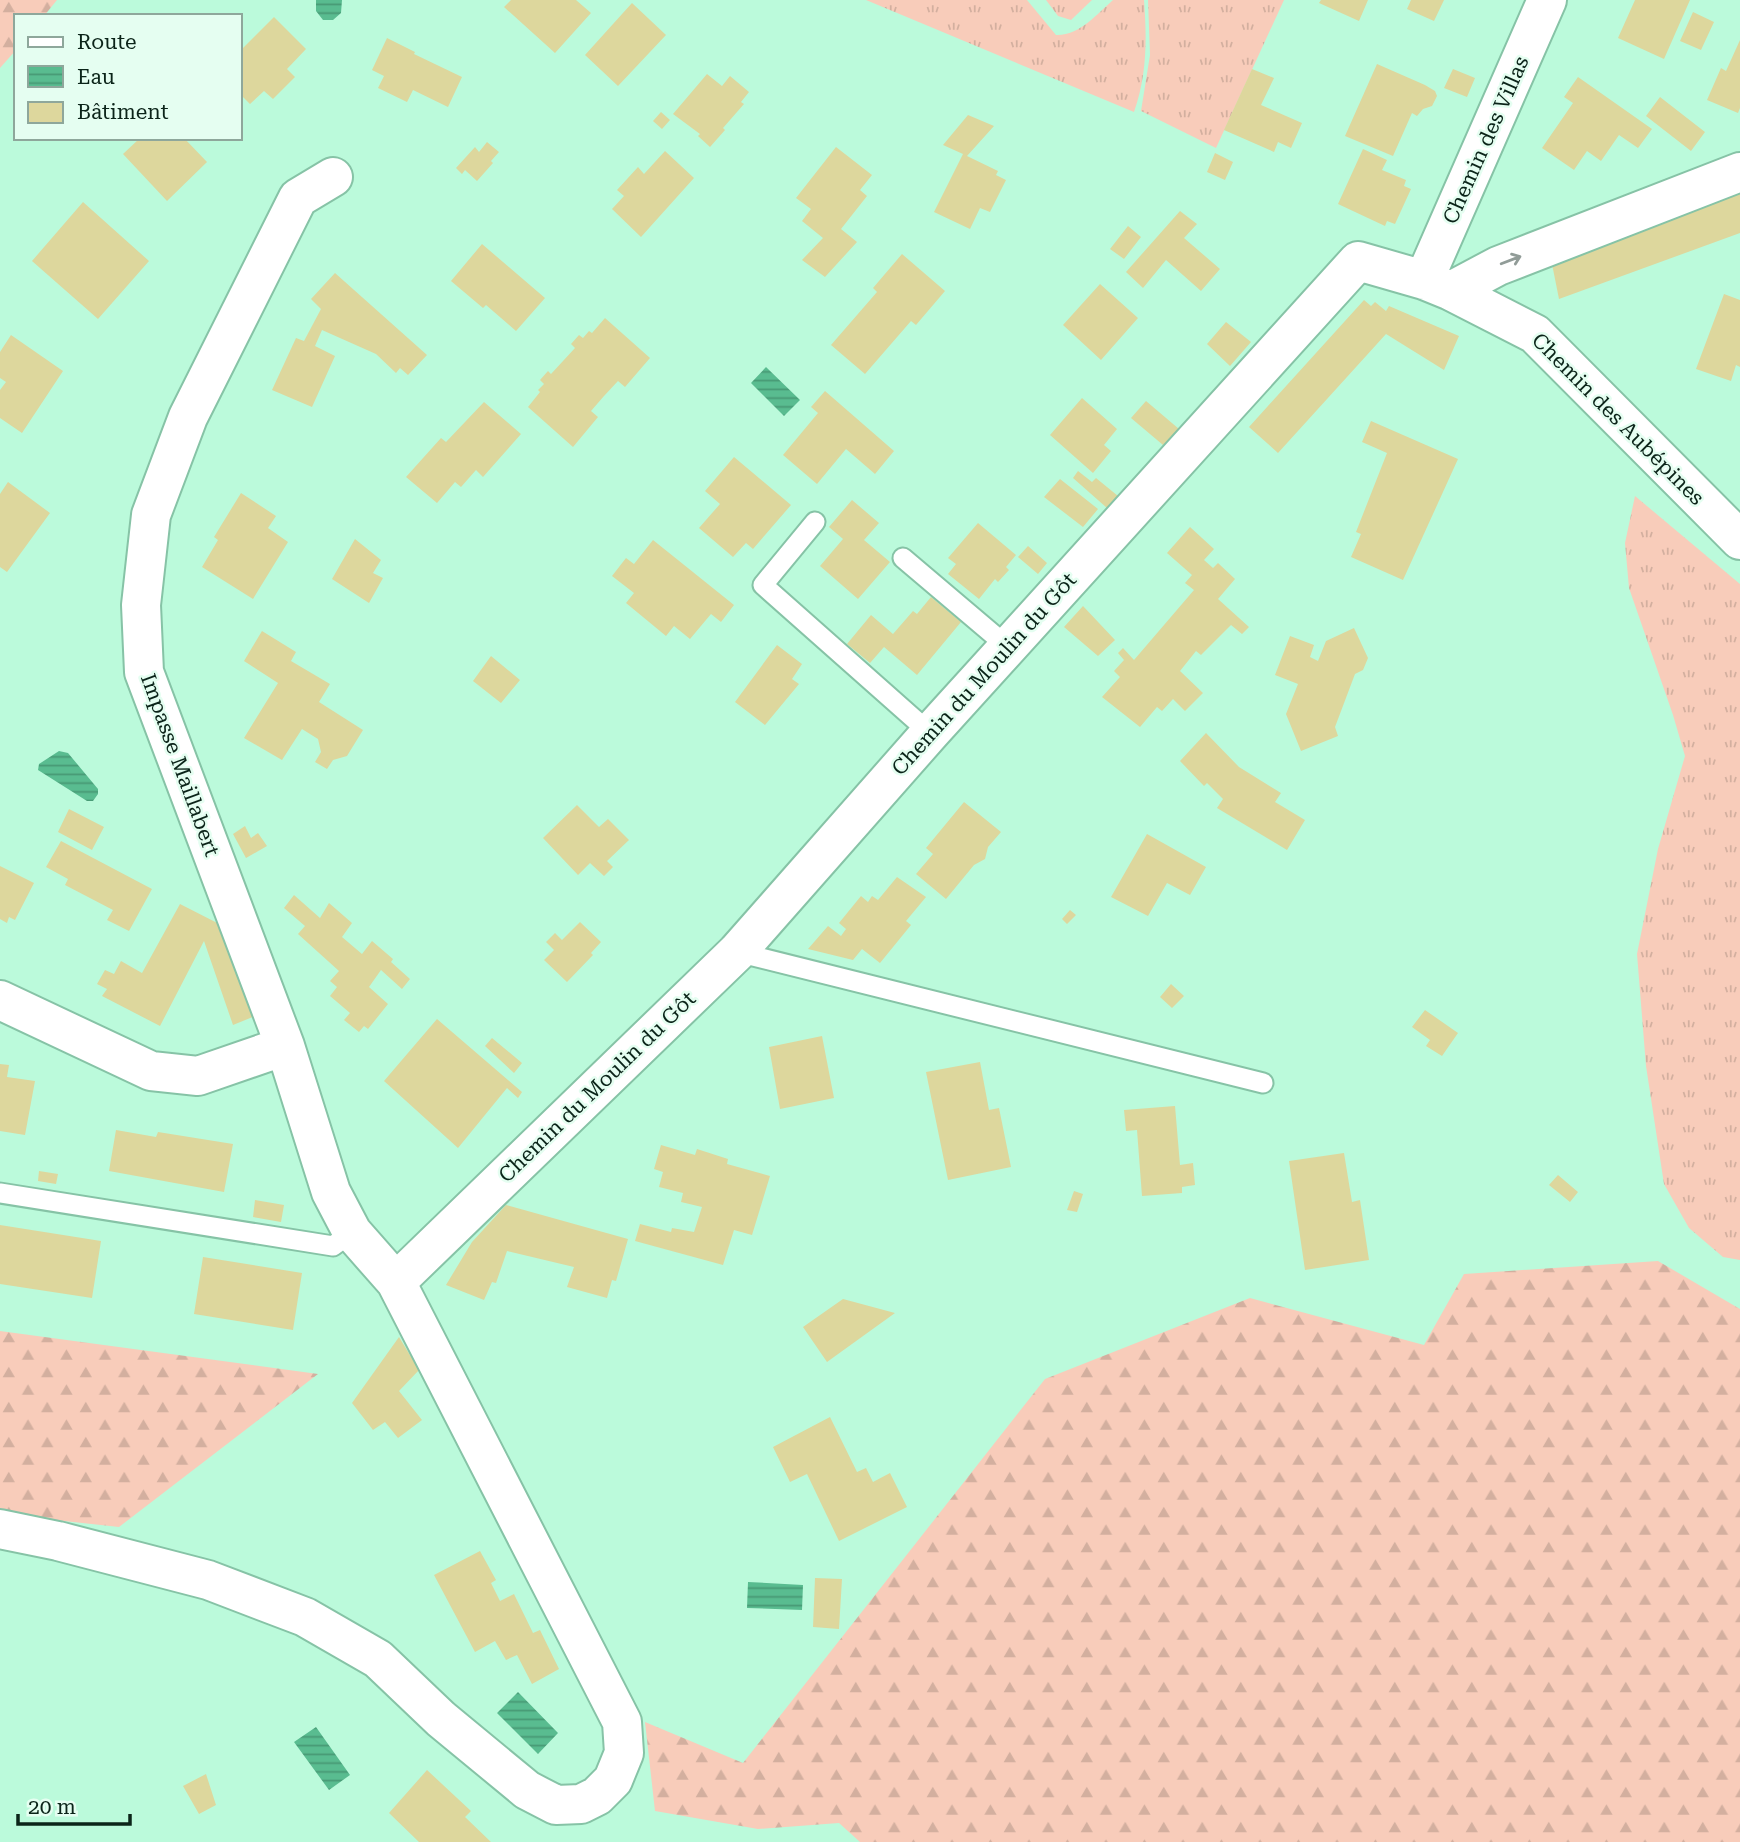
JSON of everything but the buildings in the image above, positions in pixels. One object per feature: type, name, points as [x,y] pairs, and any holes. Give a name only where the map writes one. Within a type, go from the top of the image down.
[{"type":"street","name":"Chemin des Villas","points":[[1437,286],[1547,0]]},
{"type":"street","points":[[1437,286],[1498,266],[1740,172]]},
{"type":"street","name":"Impasse Maillabert","points":[[333,177],[298,198],[188,417],[151,515],[141,605],[144,672],[285,1046],[331,1192],[352,1232],[396,1282]]},
{"type":"street","name":"Chemin du Moulin du Gôt","points":[[396,1282],[737,952],[930,733],[1358,261],[1437,286]]},
{"type":"street","name":"Chemin des Aubépines","points":[[1437,286],[1535,334],[1740,540]]},
{"type":"street","points":[[0,1000],[151,1072],[198,1076],[285,1046]]},
{"type":"street","points":[[0,1529],[58,1541],[208,1580],[305,1617],[378,1658],[441,1718],[527,1790],[556,1805],[582,1804],[597,1796],[613,1780],[624,1753],[622,1722],[396,1282]]},
{"type":"lane","points":[[815,522],[763,586],[930,733]]},
{"type":"lane","points":[[903,558],[1008,647]]},
{"type":"lane","points":[[737,952],[1263,1083]]},
{"type":"lane","points":[[0,1193],[333,1246],[352,1232]]},
{"type":"green space","points":[[0,0],[57,0],[46,14],[14,14],[14,52],[0,68]]},
{"type":"green space","points":[[866,0],[1027,0],[1056,35],[1080,28],[1113,0],[1144,0],[1145,57],[1134,112]]},
{"type":"green space","points":[[1046,0],[1092,0],[1071,20],[1058,16]]},
{"type":"green space","points":[[1148,0],[1284,0],[1216,148],[1141,111],[1150,55]]},
{"type":"green space","points":[[1635,496],[1740,584],[1740,1260],[1723,1257],[1689,1228],[1664,1184],[1646,1066],[1637,954],[1658,849],[1685,756],[1629,588],[1625,543]]},
{"type":"green space","points":[[1658,1261],[1740,1309],[1740,1842],[860,1842],[839,1823],[758,1829],[655,1811],[645,1722],[743,1763],[1045,1379],[1250,1298],[1424,1345],[1464,1274]]},
{"type":"green space","points":[[0,1331],[318,1374],[119,1527],[0,1514]]},
{"type":"water","points":[[316,0],[342,0],[341,13],[333,20],[323,20],[316,11]]},
{"type":"water","points":[[766,367],[800,400],[784,416],[751,383]]},
{"type":"water","points":[[59,751],[68,753],[98,789],[93,801],[87,801],[38,770],[39,764]]},
{"type":"water","points":[[748,1582],[803,1585],[802,1610],[747,1608]]},
{"type":"water","points":[[518,1692],[558,1733],[538,1754],[497,1713]]},
{"type":"water","points":[[316,1727],[350,1775],[329,1790],[294,1742]]}]
